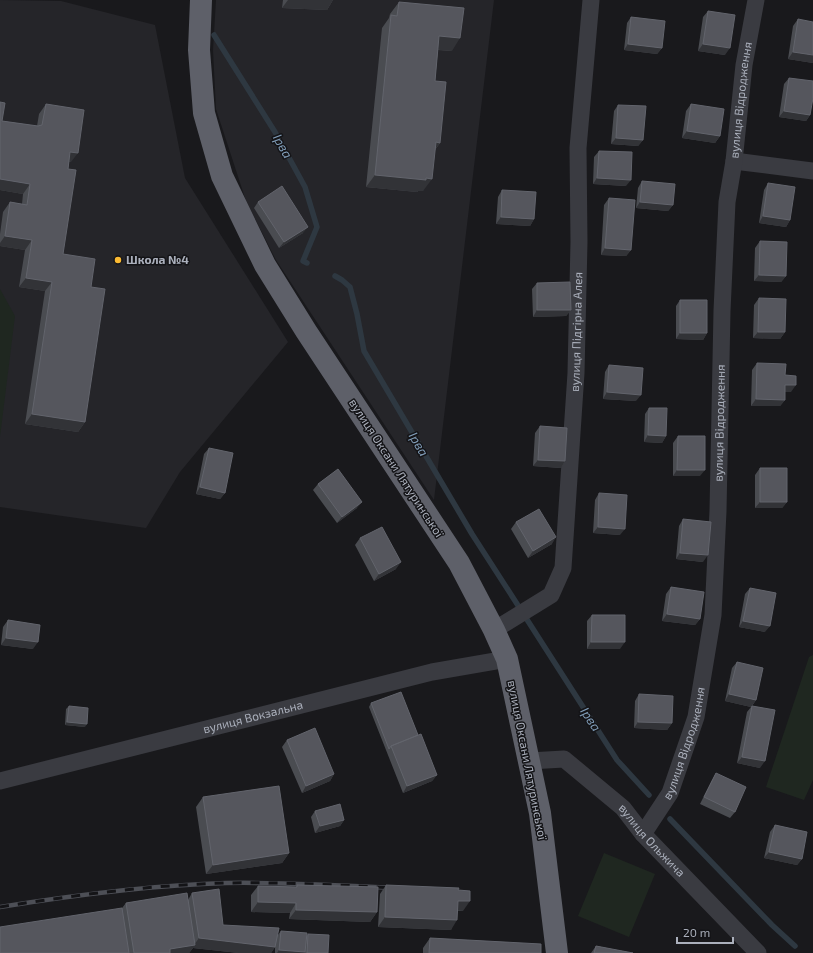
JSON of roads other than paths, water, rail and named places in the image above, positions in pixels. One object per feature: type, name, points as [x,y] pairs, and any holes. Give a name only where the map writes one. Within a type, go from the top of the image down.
[{"type":"highway","name":"вулиця Оксани Лятуринської","points":[[201,0],[199,50],[204,114],[222,176],[265,265],[306,331],[459,563],[494,630],[507,659],[540,813],[557,953]]},
{"type":"street","name":"вулиця Підгірна Алея","points":[[494,630],[551,595],[563,568],[576,373],[579,242],[578,148],[591,0]]},
{"type":"street","name":"вулиця Відродження","points":[[643,834],[670,793],[696,717],[713,615],[718,511],[722,311],[727,202],[734,161],[744,65],[756,0]]},
{"type":"street","points":[[734,161],[813,171]]},
{"type":"street","name":"вулиця Вокзальна","points":[[0,781],[432,672],[507,659]]},
{"type":"street","name":"вулиця Ольжича","points":[[528,761],[564,758],[623,808],[643,834],[758,953]]},
{"type":"waterway","name":"Ірва","points":[[214,35],[275,132],[305,187],[317,227],[303,261],[307,263]]},
{"type":"waterway","name":"Ірва","points":[[335,276],[350,287],[364,351],[472,534],[519,607]]},
{"type":"waterway","name":"Ірва","points":[[526,618],[617,760],[649,795]]},
{"type":"waterway","name":"Ірва","points":[[670,819],[772,925],[795,946]]},
{"type":"railway","points":[[0,907],[113,891],[198,884],[290,883],[396,888]]},
{"type":"place","name":"Школа №4","points":[[118,260]]}]
